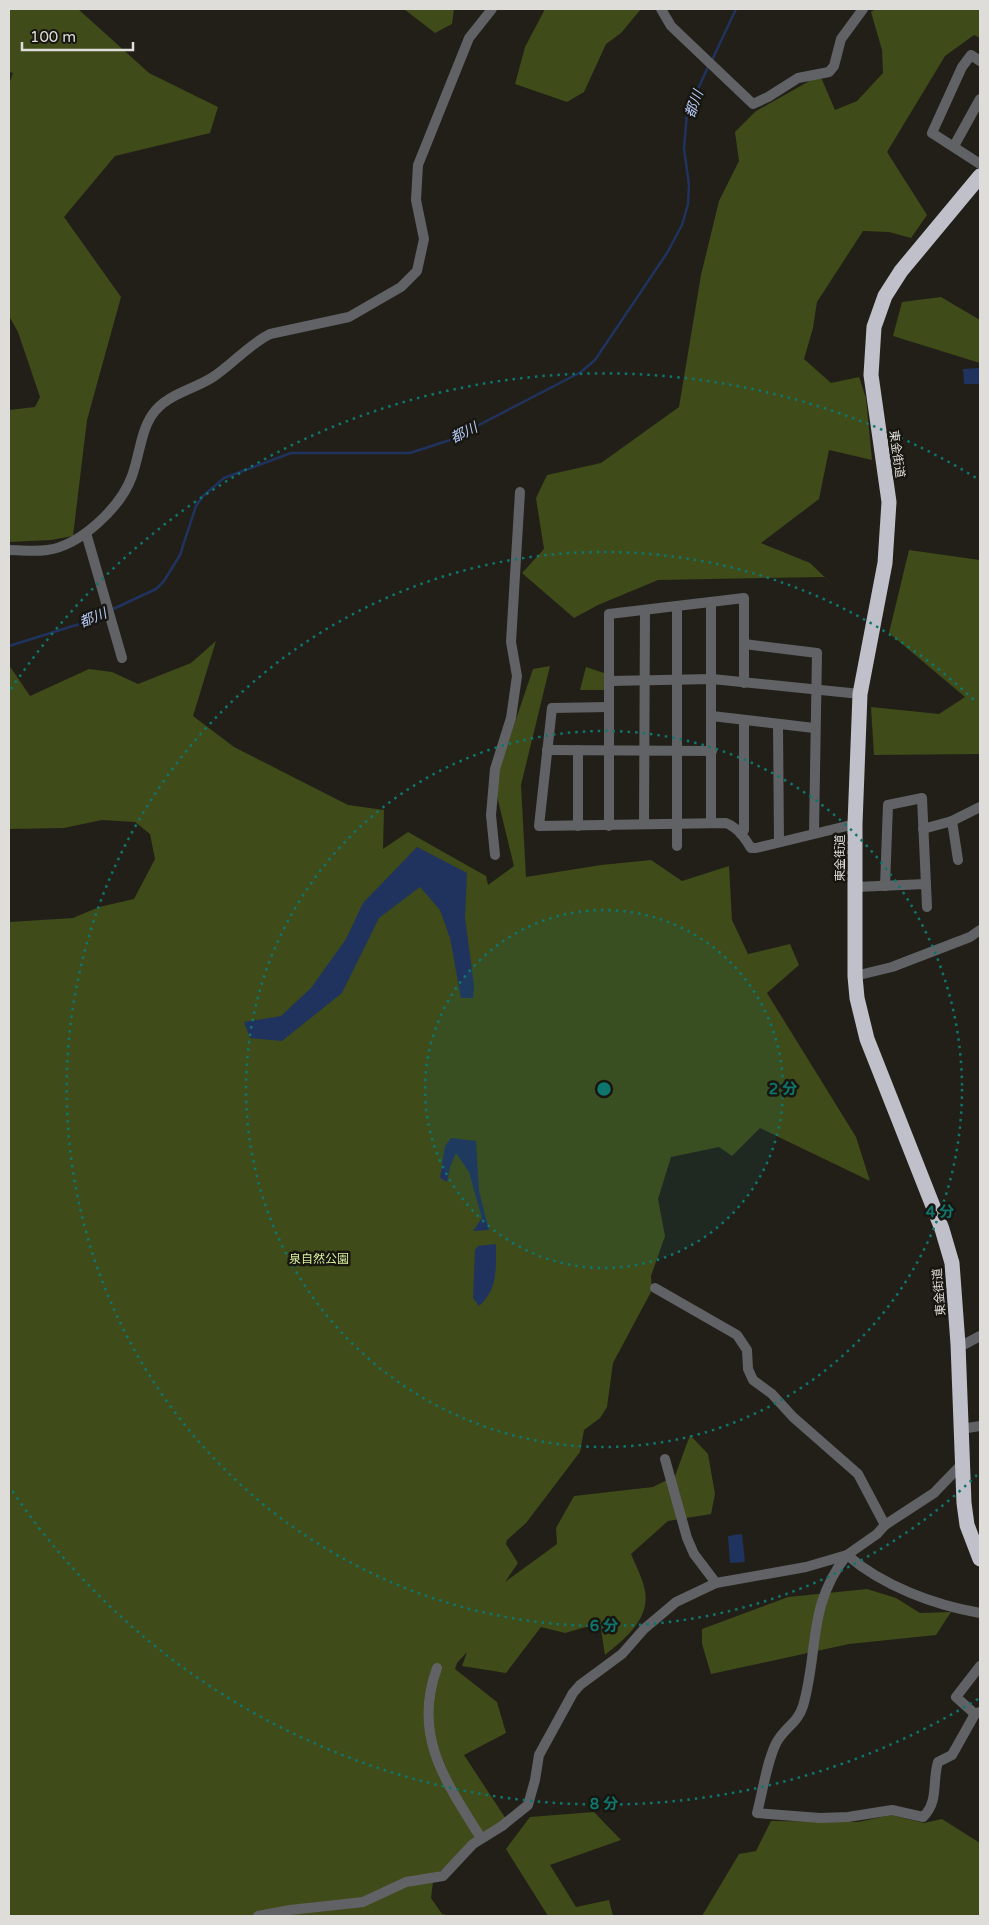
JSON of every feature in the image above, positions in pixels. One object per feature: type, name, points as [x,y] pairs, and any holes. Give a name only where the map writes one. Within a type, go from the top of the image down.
[{"type":"highway","name":"東金街道","points":[[980,176],[901,271],[885,296],[874,327],[871,375],[889,502],[888,530],[885,563],[860,694],[855,824],[855,976],[857,998],[867,1039],[948,1247],[955,1283],[962,1465],[967,1525],[980,1559]]},
{"type":"street","points":[[9,550],[47,550],[69,542],[86,533],[108,513],[126,490],[152,416],[168,400],[212,378],[260,338],[270,334],[349,318],[401,288],[417,271],[424,239],[416,200],[418,165],[469,38],[492,9]]},
{"type":"street","points":[[661,9],[671,26],[753,104],[798,78],[829,72],[834,66],[841,39],[863,9]]},
{"type":"street","points":[[980,61],[971,55],[962,67],[932,133],[980,164]]},
{"type":"street","points":[[954,146],[980,99]]},
{"type":"street","points":[[495,855],[491,815],[495,769],[511,718],[517,676],[511,642],[520,492]]},
{"type":"street","points":[[86,533],[122,658]]},
{"type":"street","points":[[609,826],[609,614],[744,598],[744,683]]},
{"type":"street","points":[[711,602],[711,823]]},
{"type":"street","points":[[677,606],[677,846]]},
{"type":"street","points":[[644,824],[645,610]]},
{"type":"street","points":[[744,644],[817,653],[814,728],[814,832]]},
{"type":"street","points":[[610,681],[712,679],[860,694]]},
{"type":"street","points":[[609,707],[552,708],[539,826],[711,823],[733,826],[751,848],[855,824]]},
{"type":"street","points":[[712,716],[814,728]]},
{"type":"street","points":[[741,834],[744,830],[744,720]]},
{"type":"street","points":[[778,724],[779,842]]},
{"type":"street","points":[[547,750],[712,751]]},
{"type":"street","points":[[578,750],[578,826]]},
{"type":"street","points":[[885,886],[888,805],[922,798],[927,907]]},
{"type":"street","points":[[923,829],[952,821],[980,807]]},
{"type":"street","points":[[952,821],[958,860]]},
{"type":"street","points":[[855,887],[926,884]]},
{"type":"street","points":[[855,976],[892,967],[970,937],[980,930]]},
{"type":"street","points":[[655,1288],[737,1336],[747,1350],[748,1369],[752,1380],[772,1394],[793,1417],[858,1474],[885,1525]]},
{"type":"street","points":[[958,1344],[966,1344],[980,1336]]},
{"type":"street","points":[[961,1429],[980,1426]]},
{"type":"street","points":[[665,1459],[687,1538],[694,1554],[716,1583]]},
{"type":"street","points":[[962,1465],[934,1493],[885,1525],[847,1555],[838,1566],[820,1605],[814,1629],[811,1670],[802,1707],[798,1718],[778,1740],[757,1813],[820,1818],[848,1817],[892,1810],[923,1817],[931,1808],[934,1800],[938,1762],[952,1755],[977,1713],[956,1697],[980,1666]]},
{"type":"street","points":[[258,1916],[290,1910],[363,1902],[406,1882],[443,1876],[481,1838],[502,1826],[528,1805],[539,1755],[573,1693],[580,1685],[622,1654],[644,1629],[676,1602],[716,1583],[806,1567],[847,1555]]},
{"type":"street","points":[[847,1555],[879,1577],[938,1604],[980,1613]]},
{"type":"street","points":[[437,1668],[428,1699],[428,1723],[432,1746],[450,1788],[481,1838]]},
{"type":"green space","points":[[9,9],[78,9],[149,73],[218,107],[210,133],[115,156],[64,217],[121,297],[87,420],[73,536],[51,540],[9,542],[9,410],[35,407],[40,397],[18,332],[9,316],[9,84],[13,73],[9,72]]},
{"type":"green space","points":[[404,9],[454,9],[452,24],[435,33]]},
{"type":"green space","points":[[545,9],[641,9],[621,33],[606,44],[584,92],[567,102],[515,84],[525,47]]},
{"type":"green space","points":[[876,9],[980,9],[980,38],[974,35],[945,56],[887,152],[927,215],[911,238],[889,232],[863,231],[817,302],[813,328],[804,359],[831,383],[859,377],[866,398],[872,460],[829,450],[819,499],[761,543],[810,563],[837,589],[824,577],[658,580],[598,605],[574,618],[522,573],[544,549],[536,498],[547,475],[601,463],[679,407],[701,275],[719,201],[739,161],[735,132],[756,111],[820,75],[835,110],[857,101],[883,73],[882,50],[871,12]]},
{"type":"green space","points":[[941,297],[980,320],[980,363],[893,336],[902,302]]},
{"type":"green space","points":[[909,550],[980,560],[980,754],[874,755],[871,707],[939,714],[965,697],[889,633]]},
{"type":"green space","name":"泉自然公園","points":[[216,641],[193,716],[234,747],[348,805],[384,810],[383,849],[408,832],[486,876],[488,885],[514,866],[494,784],[533,669],[550,666],[521,785],[526,877],[601,865],[651,860],[682,881],[729,866],[732,920],[748,954],[790,944],[799,965],[767,993],[856,1137],[870,1181],[760,1128],[732,1156],[719,1147],[671,1157],[658,1199],[665,1236],[651,1276],[652,1290],[613,1363],[607,1407],[600,1418],[584,1430],[580,1452],[526,1523],[507,1540],[506,1544],[518,1563],[505,1582],[557,1544],[556,1528],[574,1496],[653,1487],[675,1476],[690,1435],[708,1454],[715,1494],[711,1514],[668,1521],[631,1554],[644,1586],[644,1611],[634,1628],[605,1655],[600,1623],[565,1633],[541,1627],[506,1673],[462,1666],[467,1652],[457,1663],[455,1669],[497,1702],[506,1733],[464,1755],[506,1819],[447,1868],[434,1874],[431,1898],[442,1914],[452,1916],[9,1916],[9,922],[73,918],[99,907],[134,899],[155,859],[150,834],[135,822],[102,820],[64,828],[9,829],[9,665],[30,696],[89,669],[112,672],[138,684],[191,663]]},
{"type":"green space","points":[[586,667],[607,674],[607,690],[580,690]]},
{"type":"green space","points":[[867,1589],[896,1598],[920,1613],[951,1612],[936,1635],[849,1644],[711,1674],[702,1644],[702,1629],[788,1597]]},
{"type":"green space","points":[[594,1812],[621,1840],[550,1865],[576,1907],[609,1900],[613,1916],[548,1916],[506,1849],[530,1817]]},
{"type":"green space","points":[[891,1815],[924,1823],[942,1819],[980,1843],[980,1916],[702,1916],[739,1854],[756,1851],[771,1821],[858,1822]]},
{"type":"water","points":[[980,368],[980,384],[964,384],[963,369]]},
{"type":"water","points":[[417,847],[467,873],[465,917],[474,986],[473,998],[461,998],[450,938],[440,910],[420,887],[379,918],[342,993],[282,1041],[250,1038],[244,1022],[281,1016],[311,988],[346,939],[363,903]]},
{"type":"water","points":[[451,1138],[476,1141],[479,1191],[489,1230],[473,1231],[482,1218],[469,1172],[456,1153],[450,1167],[447,1182],[440,1178],[445,1146]]},
{"type":"water","points":[[496,1244],[496,1270],[493,1286],[490,1293],[479,1306],[473,1298],[475,1250],[478,1246]]},
{"type":"water","points":[[742,1534],[745,1562],[730,1563],[728,1536]]},
{"type":"waterway","name":"都川","points":[[712,60],[736,9]]},
{"type":"waterway","name":"都川","points":[[111,610],[156,589],[164,581],[180,555],[196,506],[203,496],[224,478],[291,453],[410,453],[450,440],[581,372],[595,360],[667,253],[682,225],[688,204],[689,185],[684,148],[687,113],[708,67]]},
{"type":"waterway","name":"都川","points":[[9,646],[86,622],[106,613]]}]
